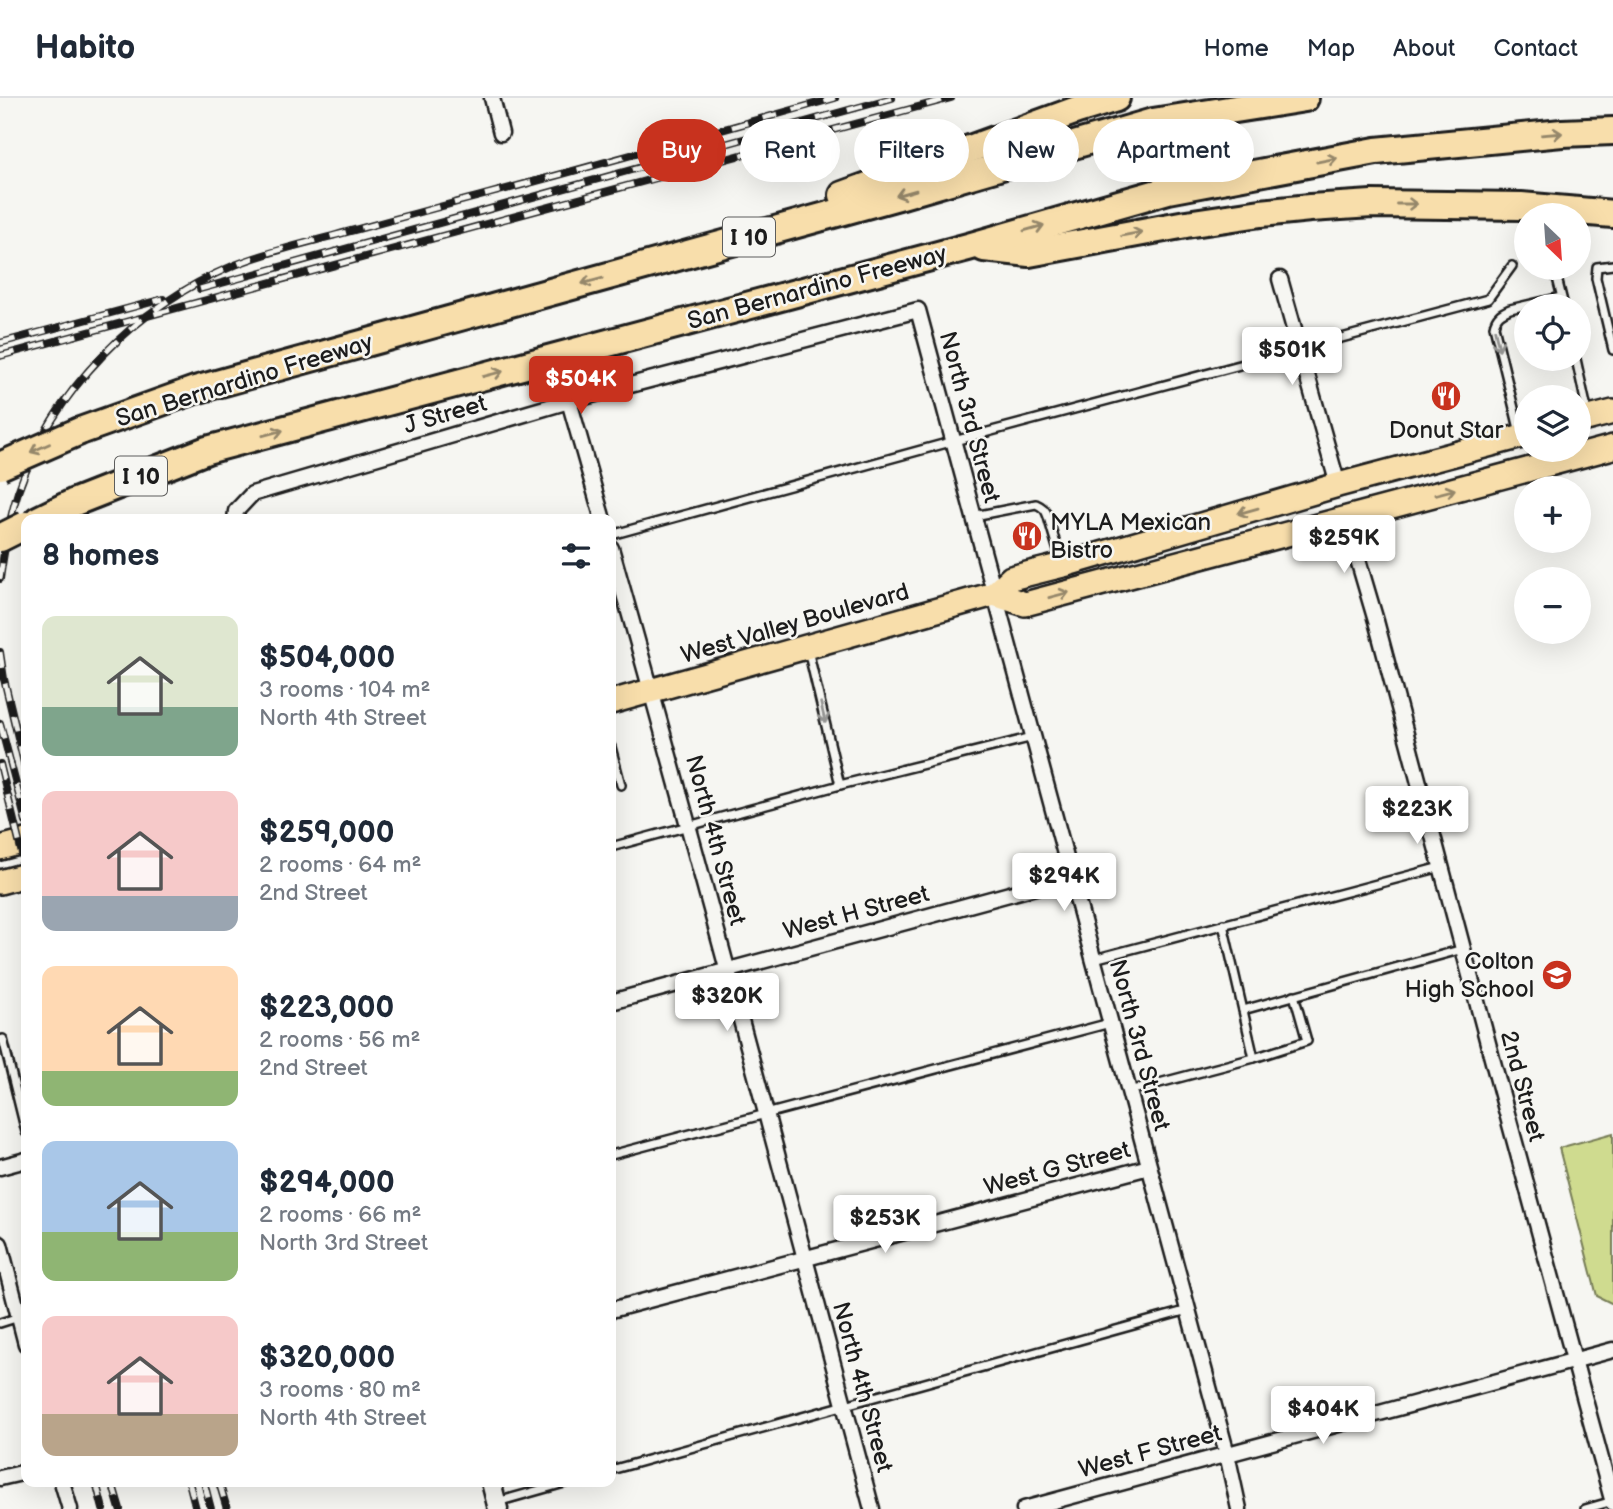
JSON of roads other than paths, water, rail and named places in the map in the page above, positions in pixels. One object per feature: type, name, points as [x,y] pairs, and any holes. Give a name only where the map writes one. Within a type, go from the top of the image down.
[{"type":"highway","points":[[640,268],[1115,98]]},
{"type":"highway","name":"San Bernardino Freeway","points":[[0,466],[80,431],[195,390],[640,268],[1153,122],[1305,98]]},
{"type":"highway","name":"San Bernardino Freeway","points":[[50,514],[207,450],[968,247],[1168,190],[1376,151],[1562,133],[1613,131]]},
{"type":"highway","points":[[968,247],[1029,253],[1261,213],[1372,204],[1521,206],[1613,214]]},
{"type":"highway","points":[[0,538],[21,528]]},
{"type":"main road","points":[[1591,417],[1613,412]]},
{"type":"main road","name":"West Valley Boulevard","points":[[616,701],[994,594],[1011,578],[1338,485],[1514,439]]},
{"type":"main road","points":[[994,594],[1026,604],[1613,447]]},
{"type":"main road","points":[[0,848],[21,842]]},
{"type":"main road","points":[[0,882],[21,876]]},
{"type":"street","points":[[492,98],[501,132]]},
{"type":"street","points":[[1280,279],[1338,485]]},
{"type":"street","name":"J Street","points":[[237,514],[252,494],[569,401],[918,310]]},
{"type":"street","name":"North 3rd Street","points":[[918,310],[1227,1454],[1239,1509]]},
{"type":"street","points":[[569,401],[601,514]]},
{"type":"street","name":"2nd Street","points":[[1346,519],[1613,1502]]},
{"type":"street","name":"North 4th Street","points":[[616,565],[689,826],[872,1509]]},
{"type":"street","name":"West H Street","points":[[616,1001],[1072,877]]},
{"type":"street","points":[[0,1167],[21,1161]]},
{"type":"street","name":"West G Street","points":[[616,1309],[1149,1167]]},
{"type":"street","points":[[0,1244],[21,1325]]},
{"type":"street","name":"West F Street","points":[[1024,1509],[1613,1350]]},
{"type":"street","points":[[0,1479],[21,1473]]},
{"type":"street","points":[[63,1487],[69,1509]]},
{"type":"street","points":[[492,1487],[497,1506]]},
{"type":"lane","points":[[616,534],[1488,299],[1512,265]]},
{"type":"lane","points":[[1613,265],[1597,267],[1596,278],[1613,350]]},
{"type":"lane","points":[[1514,308],[1496,318],[1494,326],[1514,399]]},
{"type":"lane","points":[[973,516],[1036,504],[1041,506],[1046,510],[1062,565]]},
{"type":"lane","points":[[807,647],[840,785]]},
{"type":"lane","points":[[616,846],[840,785],[1034,737]]},
{"type":"lane","points":[[616,766],[621,785]]},
{"type":"lane","points":[[1094,959],[1441,867]]},
{"type":"lane","points":[[1223,924],[1254,1059]]},
{"type":"lane","points":[[1242,1010],[1463,949]]},
{"type":"lane","points":[[1129,1091],[1254,1059],[1307,1041],[1294,995]]},
{"type":"lane","points":[[616,1154],[1111,1022]]},
{"type":"lane","points":[[0,1030],[21,1111]]},
{"type":"lane","points":[[616,1470],[1188,1311]]},
{"type":"lane","points":[[0,1323],[19,1318]]},
{"type":"lane","points":[[497,1506],[553,1487]]},
{"type":"lane","points":[[1586,1509],[1613,1502]]},
{"type":"railway","points":[[0,579],[18,492],[33,455],[53,419],[76,386],[102,356],[164,303],[199,282],[272,252],[835,98]]},
{"type":"railway","points":[[200,289],[892,98]]},
{"type":"railway","points":[[0,356],[951,98]]},
{"type":"railway","points":[[0,343],[163,299]]},
{"type":"railway","points":[[0,652],[21,750]]},
{"type":"railway","points":[[0,723],[21,803]]},
{"type":"railway","points":[[0,764],[21,850]]},
{"type":"railway","points":[[97,1487],[103,1509]]},
{"type":"railway","points":[[113,1487],[120,1509]]},
{"type":"railway","points":[[190,1487],[196,1509]]},
{"type":"railway","points":[[205,1487],[211,1509]]},
{"type":"railway","points":[[220,1487],[227,1509]]},
{"type":"place","name":"Donut Star","points":[[1446,396]]},
{"type":"place","name":"MYLA Mexican Bistro","points":[[1027,536]]},
{"type":"place","name":"Colton High School","points":[[1557,975]]}]
